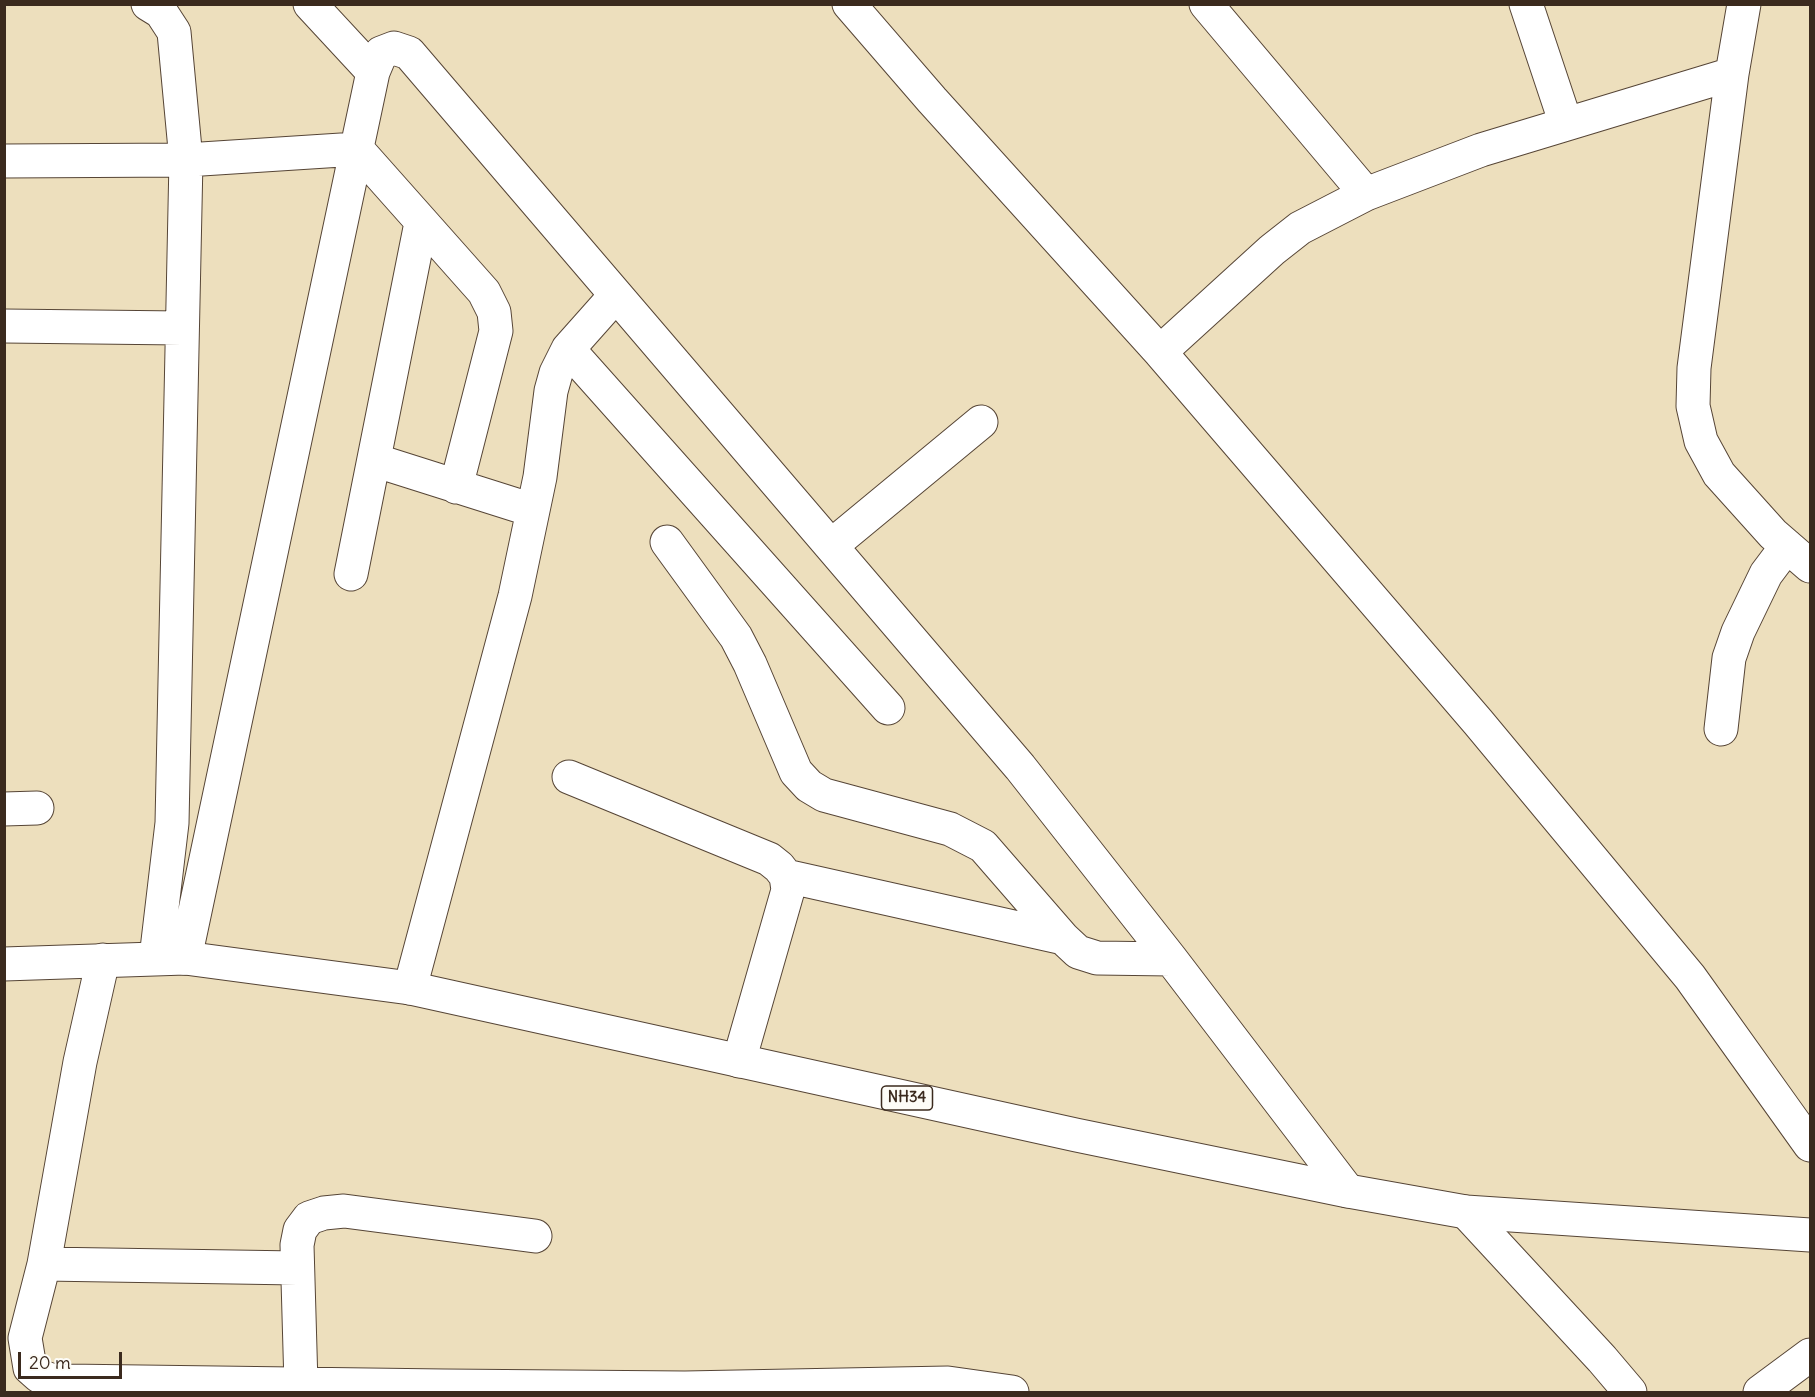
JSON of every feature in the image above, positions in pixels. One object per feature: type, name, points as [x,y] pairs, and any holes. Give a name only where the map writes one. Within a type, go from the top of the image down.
[{"type":"main road","points":[[148,4],[161,12],[174,32],[186,160],[170,958]]},
{"type":"main road","points":[[310,4],[373,72]]},
{"type":"main road","points":[[849,4],[932,100],[1160,352],[1478,722],[1690,977],[1810,1145]]},
{"type":"main road","points":[[1206,4],[1366,194]]},
{"type":"main road","points":[[1526,4],[1566,124]]},
{"type":"main road","points":[[1721,729],[1729,658],[1737,632],[1766,574],[1799,556],[1773,534],[1719,474],[1701,441],[1693,406],[1694,368],[1732,74],[1744,4]]},
{"type":"main road","points":[[170,958],[373,72],[381,53],[394,48],[409,53],[1020,767],[1348,1191]]},
{"type":"main road","points":[[1160,352],[1272,250],[1300,228],[1366,194],[1482,150],[1732,74]]},
{"type":"main road","points":[[4,160],[186,160],[357,149]]},
{"type":"main road","points":[[357,149],[484,292],[494,312],[496,331],[456,487]]},
{"type":"main road","points":[[351,574],[421,223]]},
{"type":"main road","points":[[410,988],[515,596],[540,477],[551,391],[556,373],[568,349],[616,295]]},
{"type":"main road","points":[[4,326],[182,328]]},
{"type":"main road","points":[[568,349],[888,708]]},
{"type":"main road","points":[[831,546],[981,422]]},
{"type":"main road","points":[[374,460],[532,510]]},
{"type":"main road","points":[[667,542],[736,637],[750,664],[796,772],[808,786],[824,795],[950,829],[983,846],[1063,938],[1078,952],[1096,958],[1171,960]]},
{"type":"main road","points":[[569,777],[769,859],[786,876],[788,890],[739,1061]]},
{"type":"main road","points":[[4,809],[36,808]]},
{"type":"main road","points":[[786,876],[1063,938]]},
{"type":"main road","name":"NH34","points":[[4,964],[170,958],[410,988],[1076,1135],[1348,1191],[1467,1212],[1810,1235]]},
{"type":"main road","points":[[103,960],[80,1062],[44,1264],[25,1338],[34,1377],[301,1385],[770,1389],[948,1383],[1012,1392]]},
{"type":"main road","points":[[301,1385],[297,1245],[300,1230],[309,1218],[324,1213],[344,1211],[535,1236]]},
{"type":"main road","points":[[1467,1212],[1630,1392]]},
{"type":"main road","points":[[44,1264],[297,1268]]},
{"type":"main road","points":[[1760,1392],[1810,1355]]}]
